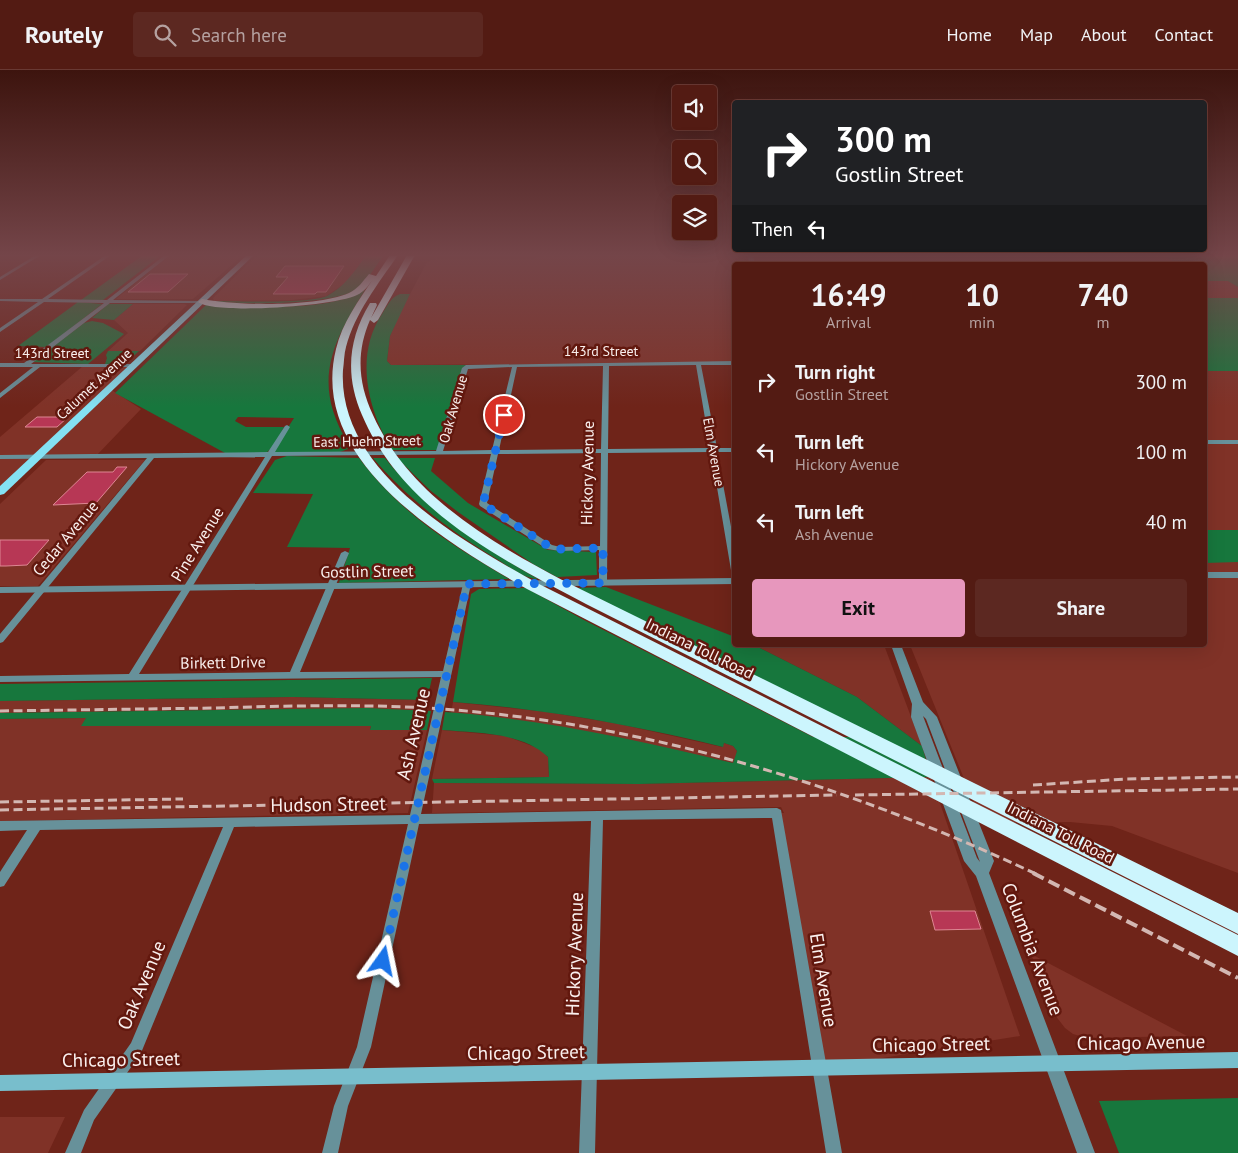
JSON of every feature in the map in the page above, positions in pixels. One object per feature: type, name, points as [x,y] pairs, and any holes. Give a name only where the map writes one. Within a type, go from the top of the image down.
[{"type":"highway","name":"Indiana Toll Road","points":[[363,306],[351,324],[338,358],[336,372],[338,398],[342,415],[357,444],[389,486],[423,515],[466,547],[561,601],[828,737],[1100,865],[1238,924]]},
{"type":"highway","name":"Indiana Toll Road","points":[[374,306],[366,319],[356,347],[355,360],[359,394],[364,411],[381,444],[397,465],[433,501],[468,529],[529,568],[591,601],[862,737],[1100,865],[1238,946]]},
{"type":"highway","points":[[355,360],[382,306]]},
{"type":"main road","name":"Calumet Avenue","points":[[0,492],[198,306]]},
{"type":"main road","name":"Chicago Avenue","points":[[1052,1063],[1235,1061]]},
{"type":"main road","name":"Chicago Street","points":[[0,1083],[1052,1063]]},
{"type":"street","points":[[0,330],[36,306]]},
{"type":"street","points":[[26,365],[104,306]]},
{"type":"street","name":"Elm Avenue","points":[[698,363],[732,553]]},
{"type":"street","name":"143rd Street","points":[[468,366],[732,363]]},
{"type":"street","name":"Hickory Avenue","points":[[603,583],[606,364]]},
{"type":"street","name":"143rd Street","points":[[0,365],[133,366]]},
{"type":"street","points":[[0,396],[39,365]]},
{"type":"street","points":[[515,365],[483,504],[550,547],[560,549],[603,548]]},
{"type":"street","name":"Oak Avenue","points":[[439,453],[465,368],[468,366]]},
{"type":"street","name":"Pine Avenue","points":[[132,678],[272,455],[287,427]]},
{"type":"street","points":[[1207,442],[1238,442]]},
{"type":"street","name":"East Huehn Street","points":[[0,457],[732,450]]},
{"type":"street","name":"Cedar Avenue","points":[[0,640],[152,456]]},
{"type":"street","points":[[294,675],[345,553]]},
{"type":"street","points":[[1207,575],[1238,575]]},
{"type":"street","name":"Gostlin Street","points":[[0,590],[732,581]]},
{"type":"street","name":"Ash Avenue","points":[[330,1153],[341,1106],[364,1047],[467,584]]},
{"type":"street","name":"Columbia Avenue","points":[[897,647],[918,704],[917,717],[971,861],[982,873],[1086,1153]]},
{"type":"street","name":"Birkett Drive","points":[[0,680],[447,674]]},
{"type":"street","name":"Elm Avenue","points":[[777,814],[834,1153]]},
{"type":"street","name":"Hudson Street","points":[[0,826],[777,814]]},
{"type":"street","name":"Hickory Avenue","points":[[587,1153],[597,817]]},
{"type":"street","name":"Oak Avenue","points":[[73,1153],[89,1115],[136,1048],[230,823]]},
{"type":"street","points":[[0,882],[36,826]]},
{"type":"shaded area","points":[[131,306],[186,306],[140,351],[108,351],[128,333],[114,320]]},
{"type":"shaded area","points":[[404,306],[732,306],[732,363],[391,365],[387,361],[390,336]]},
{"type":"shaded area","points":[[83,366],[131,367],[0,490],[0,437]]},
{"type":"shaded area","points":[[1207,371],[1238,371],[1238,873],[1112,826],[1070,822],[982,823],[911,647],[1207,647]]},
{"type":"shaded area","points":[[110,389],[141,409],[96,456],[40,456]]},
{"type":"shaded area","points":[[46,460],[145,460],[38,586],[0,586],[0,504]]},
{"type":"shaded area","points":[[758,647],[885,647],[922,746],[857,697]]},
{"type":"shaded area","points":[[293,697],[427,700],[425,711],[290,709],[0,713],[0,701]]},
{"type":"shaded area","points":[[453,702],[547,712],[619,724],[722,747],[724,743],[733,746],[737,751],[734,763],[559,727],[451,713]]},
{"type":"shaded area","points":[[87,718],[82,726],[371,726],[370,730],[427,730],[408,813],[0,821],[0,719]]},
{"type":"shaded area","points":[[442,730],[506,736],[540,749],[548,757],[549,777],[432,779]]},
{"type":"shaded area","points":[[931,777],[1020,1036],[820,1068],[777,813],[784,813],[781,807],[432,813],[434,783],[639,784]]},
{"type":"shaded area","points":[[1031,954],[1187,1036],[1087,1038],[1073,1034],[1065,1028],[1055,1015]]},
{"type":"shaded area","points":[[0,1117],[65,1117],[48,1153],[0,1153]]},
{"type":"green space","points":[[73,306],[100,306],[47,347],[18,346]]},
{"type":"green space","points":[[106,306],[131,306],[114,320],[92,318]]},
{"type":"green space","points":[[205,306],[356,306],[335,348],[330,366],[329,384],[331,403],[349,445],[348,449],[340,452],[271,454],[294,418],[238,417],[235,421],[246,427],[284,427],[275,445],[266,453],[225,453],[115,393]]},
{"type":"green space","points":[[388,306],[405,306],[390,336],[387,361],[391,365],[470,365],[465,369],[441,450],[392,450],[376,418],[368,383],[368,347],[373,330]]},
{"type":"green space","points":[[1207,306],[1238,306],[1238,371],[1207,371]]},
{"type":"green space","points":[[92,321],[103,323],[124,334],[88,364],[33,362],[84,323]]},
{"type":"green space","points":[[108,351],[139,351],[126,363],[105,364]]},
{"type":"green space","points":[[287,456],[359,458],[375,478],[409,512],[447,540],[509,579],[339,583],[350,548],[287,547],[313,494],[253,493],[275,460]]},
{"type":"green space","points":[[373,458],[385,458],[418,494],[456,526],[538,579],[518,573],[448,527],[417,502]]},
{"type":"green space","points":[[397,458],[435,458],[431,471],[468,503],[548,550],[596,552],[597,575],[557,577],[533,564],[431,491]]},
{"type":"green space","points":[[1207,530],[1238,530],[1238,562],[1207,563]]},
{"type":"green space","points":[[606,587],[732,636],[732,647],[758,647],[857,697],[922,746],[931,777],[639,784],[434,783],[432,779],[549,777],[548,757],[537,749],[512,738],[498,735],[442,730],[445,712],[554,725],[662,746],[733,763],[737,751],[733,746],[724,743],[723,747],[589,719],[453,702],[471,594],[479,589],[526,588],[582,619],[813,737],[850,737],[577,588]]},
{"type":"green space","points":[[432,678],[427,700],[293,697],[0,701],[0,684]]},
{"type":"green space","points":[[367,708],[431,711],[427,730],[370,730],[371,726],[81,726],[86,718],[0,719],[0,713]]},
{"type":"green space","points":[[1238,1098],[1238,1153],[1119,1153],[1099,1101]]},
{"type":"building","points":[[37,417],[68,417],[57,427],[25,427]]},
{"type":"building","points":[[117,467],[127,467],[96,503],[53,505],[87,472],[113,472]]},
{"type":"building","points":[[0,540],[49,540],[27,565],[0,566]]},
{"type":"building","points":[[930,911],[975,911],[981,929],[935,930]]},
{"type":"railway","points":[[0,711],[374,706],[427,708],[506,715],[585,727],[739,762],[815,785],[890,812],[1036,874]]},
{"type":"railway","points":[[1033,785],[1126,779],[1238,777]]},
{"type":"railway","points":[[855,795],[1238,789]]},
{"type":"railway","points":[[0,810],[837,795]]},
{"type":"railway","points":[[0,802],[183,799]]},
{"type":"railway","points":[[1033,873],[1238,978]]},
{"type":"route","points":[[383,961],[467,584],[603,583],[603,548],[560,549],[550,547],[483,504],[504,415]]}]
